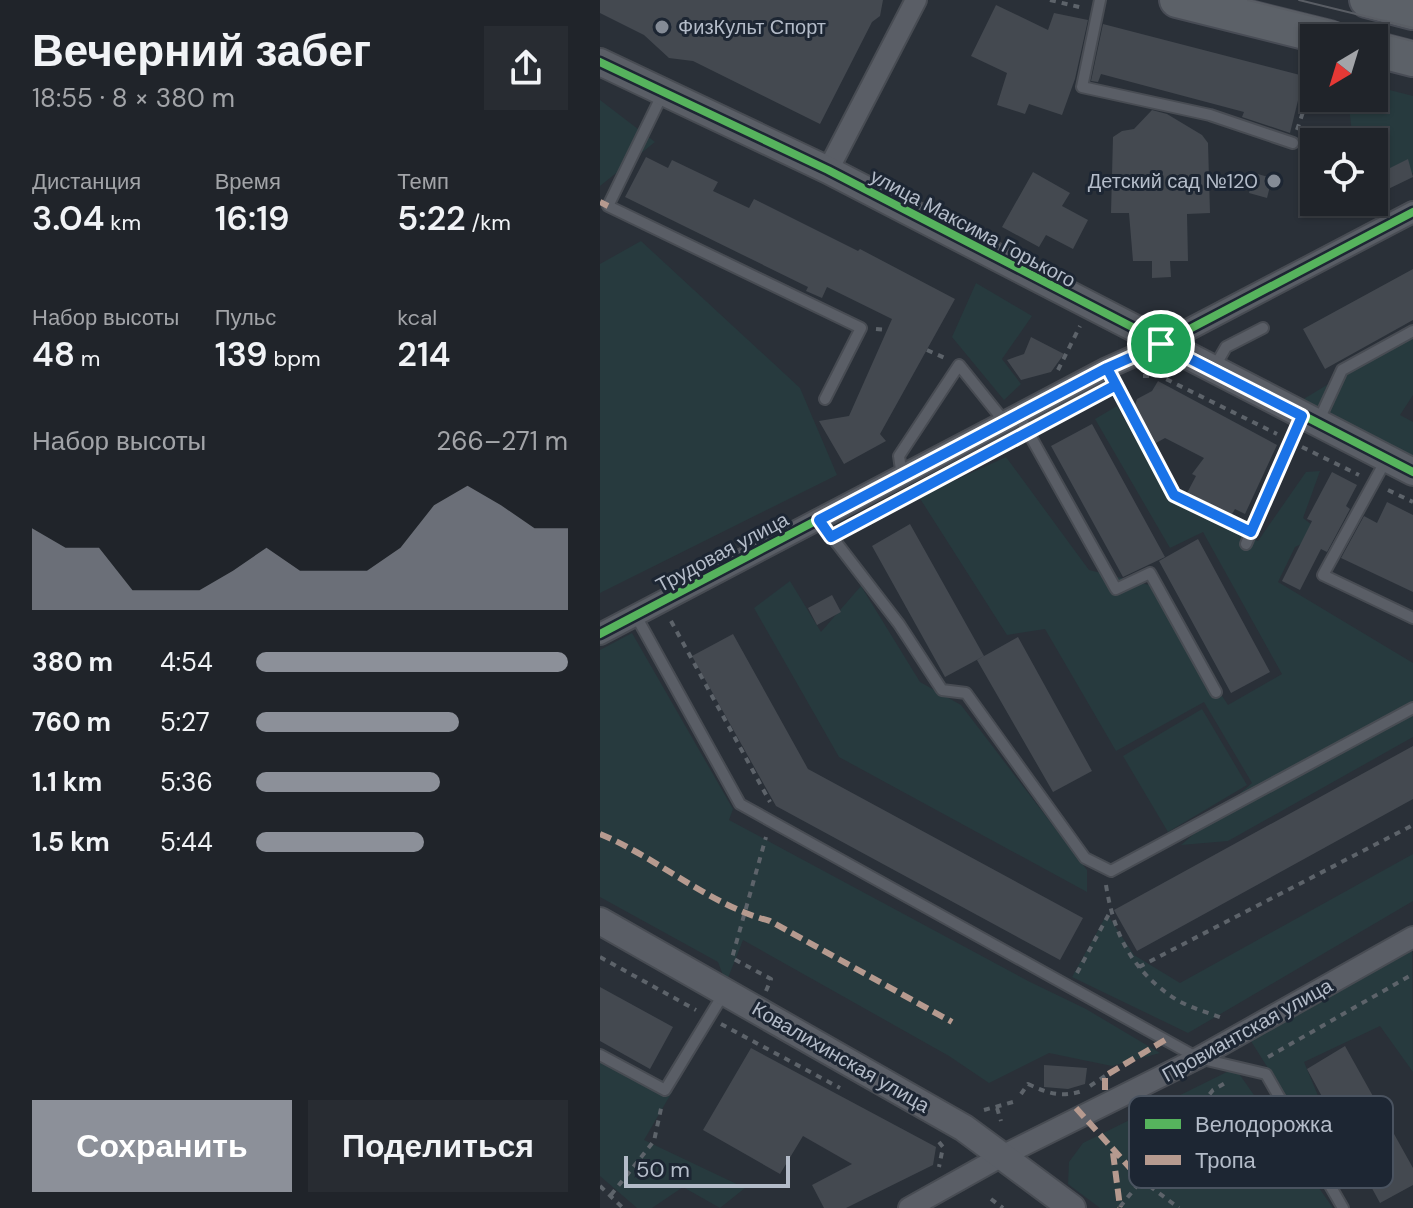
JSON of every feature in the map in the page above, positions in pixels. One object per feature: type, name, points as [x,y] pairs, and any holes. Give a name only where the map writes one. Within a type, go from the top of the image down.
[{"type":"main road","points":[[1177,0],[1300,31]]},
{"type":"main road","points":[[1367,0],[1413,12]]},
{"type":"main road","points":[[1388,53],[1413,59]]},
{"type":"street","points":[[828,170],[916,0]]},
{"type":"street","name":"улица Максима Горького","points":[[600,62],[828,170],[1160,356],[1213,370],[1413,472]]},
{"type":"street","name":"Трудовая улица","points":[[600,634],[1011,418],[1160,356],[1413,212]]},
{"type":"street","name":"Ковалихинская улица","points":[[600,921],[964,1128],[1072,1208]]},
{"type":"street","name":"Провиантская улица","points":[[909,1208],[1002,1156],[1198,1058],[1413,937]]},
{"type":"lane","points":[[1099,6],[1082,87],[1210,115],[1293,143]]},
{"type":"lane","points":[[664,91],[608,206],[861,328],[825,399]]},
{"type":"lane","points":[[1213,370],[1226,347],[1263,328]]},
{"type":"lane","points":[[1246,544],[1291,441],[1310,420],[1342,370],[1413,331]]},
{"type":"lane","points":[[902,476],[899,456],[959,365],[1011,418],[1116,589],[1150,573],[1216,692]]},
{"type":"lane","points":[[1111,377],[1174,495],[1251,532]]},
{"type":"lane","points":[[1387,459],[1323,575],[1413,618]]},
{"type":"lane","points":[[819,520],[899,624],[942,690],[966,693],[1085,858],[1111,871],[1413,708]]},
{"type":"lane","points":[[636,616],[740,804],[1198,1058],[1266,1074],[1279,1096]]},
{"type":"lane","points":[[600,1055],[665,1090],[725,991]]},
{"type":"lane","points":[[1332,1188],[1343,1208]]},
{"type":"path","points":[[1050,0],[1099,6]]},
{"type":"path","points":[[1293,143],[1303,112]]},
{"type":"path","points":[[1056,374],[1080,326]]},
{"type":"path","points":[[1160,356],[1160,376]]},
{"type":"path","points":[[1111,377],[1160,376],[1413,502]]},
{"type":"path","points":[[683,615],[670,622],[774,809]]},
{"type":"path","points":[[747,1038],[771,979],[732,958],[771,821]]},
{"type":"path","points":[[1139,967],[1413,825]]},
{"type":"path","points":[[1064,965],[1078,973],[1110,912]]},
{"type":"path","points":[[600,957],[841,1088]]},
{"type":"path","points":[[1021,1094],[1028,1084],[1048,1093],[1073,1094],[1105,1076]]},
{"type":"path","points":[[611,1195],[654,1141],[665,1090]]},
{"type":"path","points":[[984,1110],[1013,1102]]},
{"type":"path","points":[[997,1107],[1001,1121]]},
{"type":"path","points":[[935,1138],[943,1147],[938,1168]]},
{"type":"path","points":[[600,1186],[623,1208]]},
{"type":"path","points":[[1152,1188],[1179,1208]]},
{"type":"path","points":[[991,1199],[1003,1208]]},
{"type":"green space","points":[[1388,90],[1413,96],[1413,173],[1388,185],[1388,128],[1351,128],[1350,112],[1388,112]]},
{"type":"green space","points":[[600,100],[655,142],[600,186]]},
{"type":"green space","points":[[641,241],[800,388],[837,475],[600,593],[600,264]]},
{"type":"green space","points":[[976,283],[1032,316],[1002,359],[1021,384],[1004,400],[952,337]]},
{"type":"green space","points":[[1413,333],[1413,395],[1400,415],[1413,422],[1413,461],[1297,403]]},
{"type":"green space","points":[[1117,406],[1168,497],[1258,541],[1306,472],[1320,471],[1303,518],[1312,525],[1305,542],[1295,547],[1278,582],[1413,663],[1413,737],[1228,841],[1181,845],[1252,783],[1204,702],[1116,751],[1045,629],[1007,635],[919,497],[1006,457],[1089,570],[1149,585],[1228,705],[1282,674],[1203,532],[1170,548],[1095,419]]},
{"type":"green space","points":[[790,581],[821,632],[861,586],[920,682],[961,705],[1087,870],[1087,892],[839,757],[754,608]]},
{"type":"green space","points":[[632,633],[733,809],[729,820],[1086,1009],[1160,1053],[1112,1066],[1049,1053],[989,1083],[949,1056],[743,940],[726,983],[718,962],[600,897],[600,650]]},
{"type":"green space","points":[[1202,709],[1247,785],[1168,832],[1123,756]]},
{"type":"green space","points":[[1413,854],[1413,901],[1188,1033],[1072,977],[1107,914],[1134,955],[1180,983]]},
{"type":"green space","points":[[1412,951],[1413,1072],[1380,1026],[1304,1062],[1318,1096],[1286,1096],[1249,1038]]},
{"type":"green space","points":[[600,1051],[672,1092],[644,1140],[745,1188],[720,1208],[683,1187],[652,1208],[637,1208],[600,1176]]},
{"type":"green space","points":[[1235,1068],[1255,1096],[1178,1096]]},
{"type":"green space","points":[[1129,1120],[1129,1188],[1319,1188],[1333,1208],[1100,1208],[1068,1184],[1069,1162],[1083,1143]]},
{"type":"building","points":[[600,0],[883,0],[880,16],[872,22],[820,124],[693,61],[669,58],[644,35],[600,13]]},
{"type":"building","points":[[996,5],[1048,30],[1054,13],[1088,20],[1075,79],[1062,115],[1029,104],[1025,114],[997,105],[1007,73],[971,56]]},
{"type":"building","points":[[1103,24],[1300,75],[1300,92],[1290,133],[1242,117],[1244,112],[1101,74],[1098,82],[1091,81]]},
{"type":"building","points":[[1152,110],[1167,114],[1202,135],[1208,143],[1210,213],[1187,214],[1188,261],[1170,261],[1171,277],[1152,278],[1152,261],[1133,261],[1129,213],[1111,213],[1113,137],[1122,131],[1134,129]]},
{"type":"building","points":[[646,157],[668,168],[672,160],[718,182],[713,191],[749,208],[754,199],[858,251],[860,249],[955,299],[880,434],[886,441],[844,464],[819,421],[849,416],[892,319],[827,287],[822,298],[806,291],[808,287],[625,197]]},
{"type":"building","points":[[1408,159],[1413,177],[1388,189],[1388,169]]},
{"type":"building","points":[[1033,172],[1070,193],[1062,206],[1088,220],[1073,249],[1046,235],[1039,247],[1002,227]]},
{"type":"building","points":[[1254,173],[1272,178],[1267,198],[1249,193]]},
{"type":"building","points":[[1413,269],[1413,320],[1325,369],[1303,329]]},
{"type":"building","points":[[1031,337],[1064,354],[1051,372],[1021,380],[1007,360],[1024,354]]},
{"type":"building","points":[[1158,381],[1277,445],[1245,514],[1235,509],[1232,514],[1187,493],[1196,476],[1192,474],[1204,458],[1165,438],[1156,443],[1135,405],[1137,399],[1152,391]]},
{"type":"building","points":[[1092,424],[1165,557],[1123,577],[1051,446]]},
{"type":"building","points":[[1332,472],[1357,485],[1346,506],[1350,509],[1327,552],[1321,549],[1300,590],[1282,581],[1312,521],[1307,519]]},
{"type":"building","points":[[1387,502],[1413,515],[1413,592],[1341,558],[1364,516],[1377,523]]},
{"type":"building","points":[[910,524],[984,656],[945,677],[872,546]]},
{"type":"building","points":[[1198,539],[1270,672],[1231,693],[1159,561]]},
{"type":"building","points":[[832,595],[841,612],[817,625],[808,608]]},
{"type":"building","points":[[733,634],[808,769],[1083,918],[1060,960],[776,806],[692,656]]},
{"type":"building","points":[[1018,637],[1092,771],[1053,792],[977,660]]},
{"type":"building","points":[[1413,746],[1413,799],[1137,951],[1114,910]]},
{"type":"building","points":[[600,987],[673,1027],[650,1069],[600,1041]]},
{"type":"building","points":[[1345,1046],[1373,1096],[1322,1096],[1307,1069]]},
{"type":"building","points":[[751,1048],[936,1147],[933,1165],[846,1208],[824,1208],[812,1185],[852,1164],[803,1136],[780,1174],[703,1130]]},
{"type":"building","points":[[1044,1065],[1087,1068],[1085,1084],[1068,1089],[1044,1087]]},
{"type":"building","points":[[1393,1132],[1413,1168],[1413,1185],[1380,1203],[1372,1188],[1393,1188]]},
{"type":"tram line","points":[[1248,0],[1413,41]]},
{"type":"tram line","points":[[1299,0],[1413,28]]},
{"type":"marked path","points":[[600,202],[608,206]]},
{"type":"marked path","points":[[600,834],[726,904],[770,921],[952,1022]]},
{"type":"marked path","points":[[1105,1090],[1105,1076],[1165,1040]]},
{"type":"marked path","points":[[1076,1108],[1129,1167]]},
{"type":"marked path","points":[[1113,1153],[1120,1207]]},
{"type":"cycle path","points":[[600,62],[828,170],[1413,472]]},
{"type":"cycle path","points":[[600,634],[1107,368],[1161,344],[1413,212]]},
{"type":"place","name":"ФизКульт Спорт","points":[[662,27]]},
{"type":"place","name":"Детский сад №120","points":[[1274,181]]},
{"type":"route","points":[[1161,344],[1107,368],[1116,385],[831,537],[819,520],[1107,368],[1116,385],[1174,495],[1251,532],[1302,416],[1161,344]]}]
